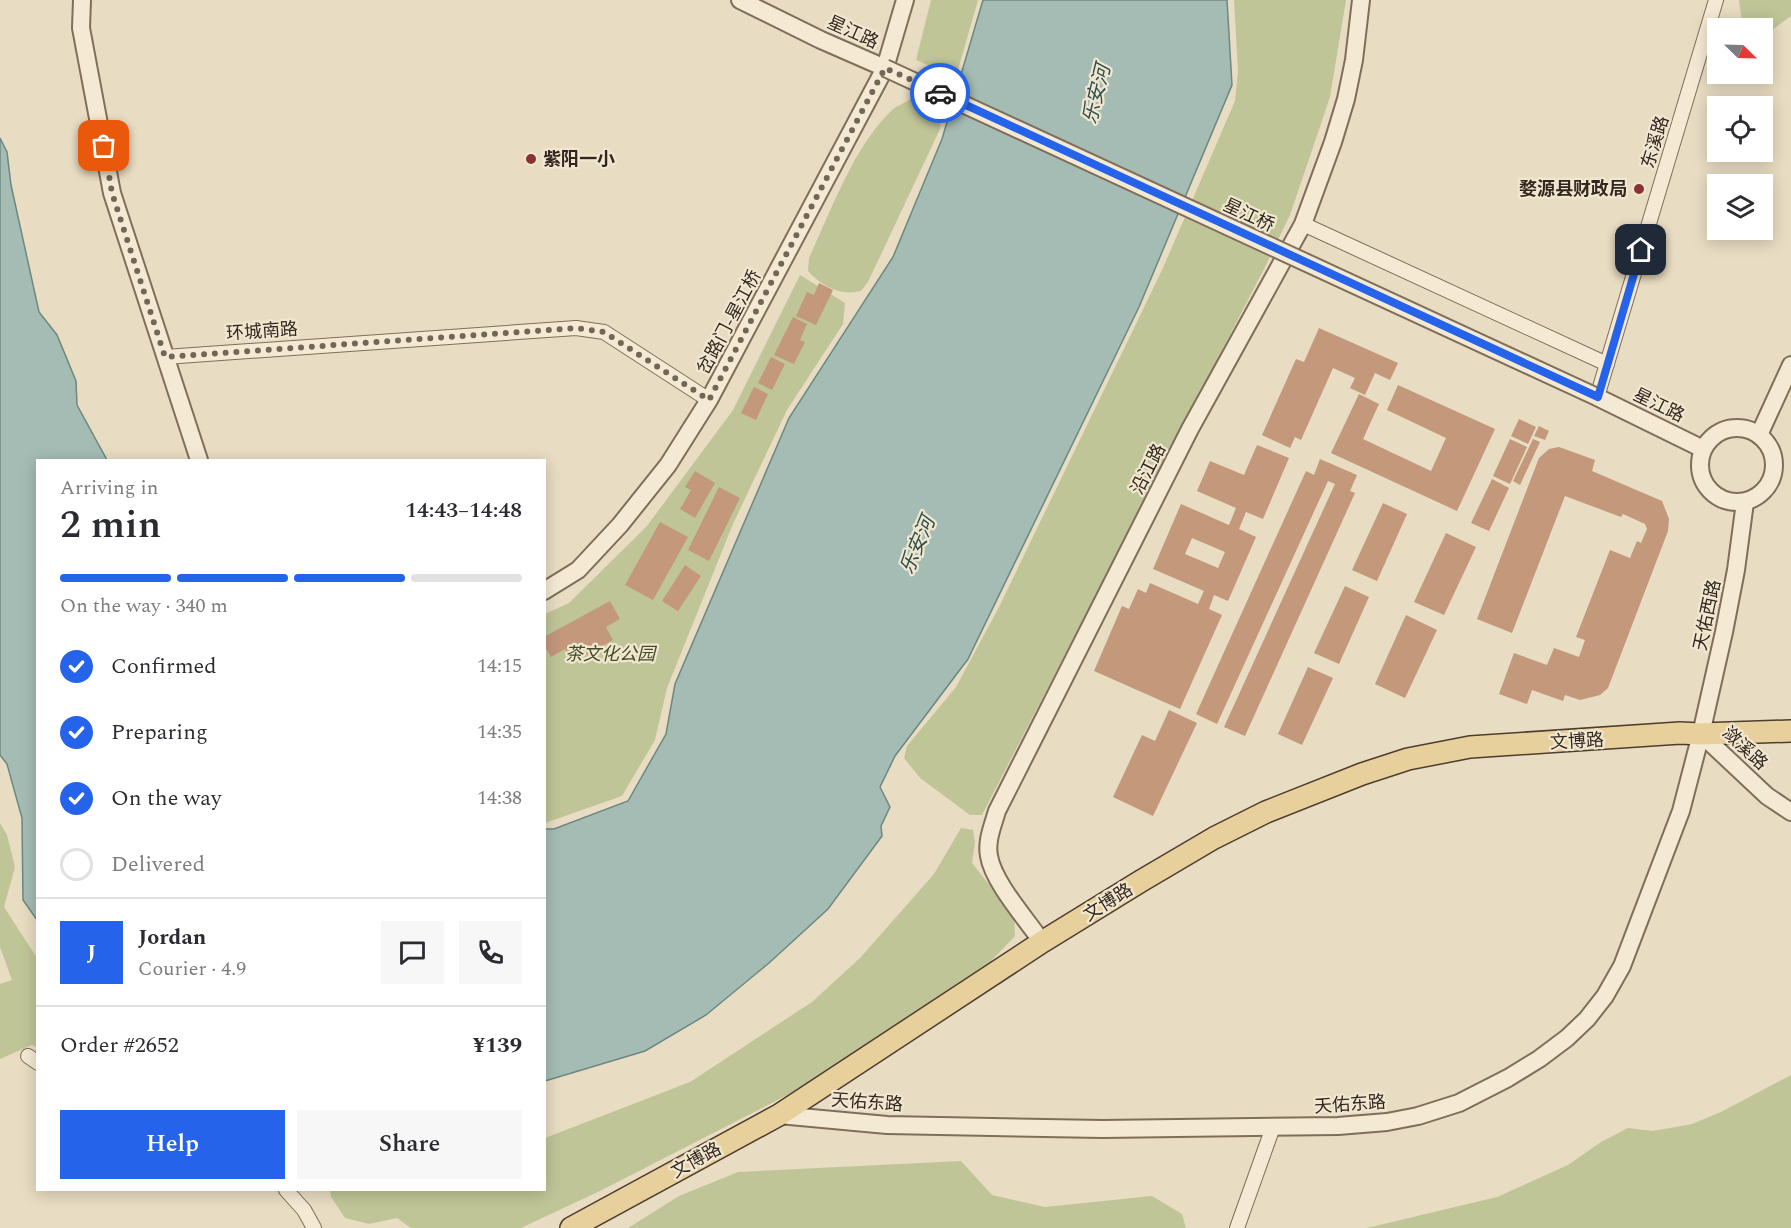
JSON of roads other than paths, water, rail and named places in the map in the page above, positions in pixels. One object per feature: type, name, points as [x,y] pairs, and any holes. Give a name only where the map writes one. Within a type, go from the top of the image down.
[{"type":"main road","name":"文博路","points":[[571,1228],[779,1114],[1042,942],[1214,838],[1266,812],[1362,774],[1408,759],[1470,747],[1680,733],[1791,731]]},
{"type":"street","points":[[82,0],[81,28],[112,193],[199,459]]},
{"type":"street","name":"星江路","points":[[740,0],[885,68]]},
{"type":"street","name":"岔路门-星江桥","points":[[546,590],[578,570],[620,525],[671,461],[709,400],[885,68],[905,0]]},
{"type":"street","name":"沿江路","points":[[1042,942],[994,873],[988,855],[989,835],[997,811],[1190,429],[1303,224],[1334,142],[1346,99],[1354,60],[1361,0]]},
{"type":"street","name":"东溪路","points":[[1598,397],[1716,0]]},
{"type":"street","name":"星江桥","points":[[885,68],[1598,397]]},
{"type":"street","points":[[1303,224],[1607,364]]},
{"type":"street","name":"环城南路","points":[[165,357],[576,328],[604,332],[709,400]]},
{"type":"street","points":[[1759,435],[1791,366]]},
{"type":"street","name":"星江路","points":[[1598,397],[1703,449]]},
{"type":"street","points":[[1728,429],[1750,430],[1759,435],[1772,451],[1774,462],[1774,472],[1764,491],[1745,502],[1722,499],[1712,493],[1700,472],[1703,449],[1709,440],[1728,429]]},
{"type":"street","name":"天佑西路","points":[[1701,734],[1736,570],[1745,502]]},
{"type":"street","name":"潋溪路","points":[[1701,734],[1767,796],[1791,812]]},
{"type":"street","name":"天佑东路","points":[[779,1114],[888,1125],[1102,1129],[1338,1126],[1387,1122],[1445,1108],[1508,1078],[1539,1059],[1577,1030],[1605,996],[1622,966],[1681,811],[1701,734]]},
{"type":"street","points":[[1237,1228],[1273,1127]]},
{"type":"street","points":[[287,1191],[304,1210],[314,1228]]},
{"type":"water","name":"乐安河","points":[[983,0],[1227,0],[1232,85],[1139,307],[968,659],[895,756],[880,787],[890,807],[881,826],[882,836],[828,909],[769,963],[706,1015],[645,1051],[546,1081],[546,829],[554,829],[628,801],[666,734],[675,684],[789,418],[893,257],[942,139]]},
{"type":"water","points":[[0,138],[7,152],[11,185],[39,312],[57,335],[76,381],[77,405],[106,459],[36,459],[36,919],[23,900],[22,818],[7,764],[0,755]]},
{"type":"place","name":"紫阳一小","points":[[531,159]]},
{"type":"place","name":"婺源县财政局","points":[[1639,189]]},
{"type":"park label","name":"茶文化公园","points":[[610,654]]}]
